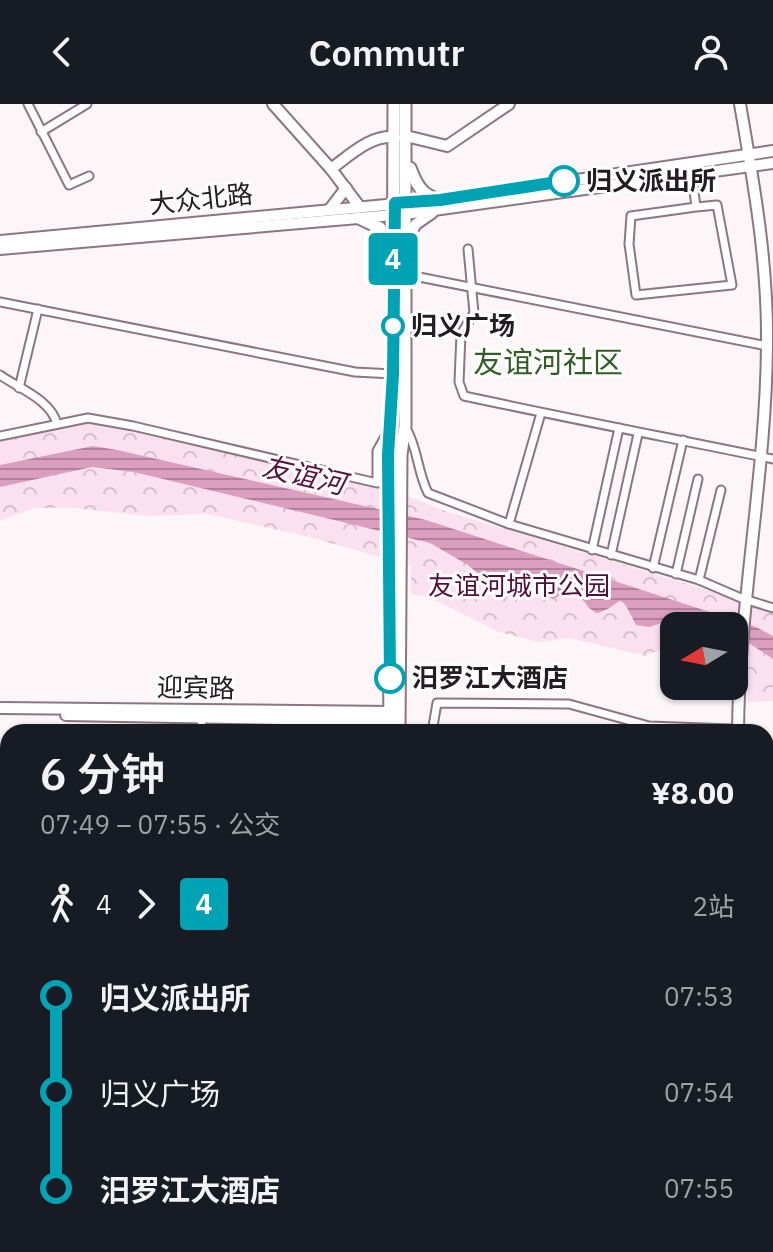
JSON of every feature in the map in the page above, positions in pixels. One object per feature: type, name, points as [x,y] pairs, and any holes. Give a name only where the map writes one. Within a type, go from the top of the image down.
[{"type":"main road","points":[[275,104],[332,168],[360,210]]},
{"type":"main road","points":[[394,104],[400,136],[417,187],[441,205],[692,175],[747,162],[773,151]]},
{"type":"main road","points":[[399,724],[401,455],[405,426],[400,136],[405,104]]},
{"type":"main road","points":[[447,146],[455,136],[500,104]]},
{"type":"main road","points":[[332,168],[370,141],[384,136],[400,136],[447,146],[509,104]]},
{"type":"main road","points":[[737,104],[766,269],[763,457],[743,612]]},
{"type":"main road","points":[[390,721],[388,455],[393,374],[393,251],[407,155]]},
{"type":"main road","points":[[404,243],[416,224],[441,205],[747,162],[773,163]]},
{"type":"main road","points":[[332,168],[360,210],[385,232],[393,251]]},
{"type":"main road","points":[[330,209],[346,188]]},
{"type":"main road","name":"大众北路","points":[[0,241],[330,209],[400,209],[441,205]]},
{"type":"main road","name":"大众北路","points":[[0,249],[360,210]]},
{"type":"main road","points":[[733,700],[734,724]]},
{"type":"main road","points":[[734,724],[736,700]]},
{"type":"main road","name":"迎宾路","points":[[0,711],[390,721]]},
{"type":"main road","name":"迎宾路","points":[[0,711],[390,721]]},
{"type":"street","points":[[28,104],[69,185],[89,176]]},
{"type":"street","points":[[41,132],[87,104]]},
{"type":"street","points":[[692,175],[696,207]]},
{"type":"street","points":[[717,205],[732,285],[636,295],[629,244],[631,216],[696,207],[717,205]]},
{"type":"street","points":[[468,249],[474,313],[461,334],[459,382],[464,396],[638,434],[763,457]]},
{"type":"street","points":[[404,274],[764,346]]},
{"type":"street","points":[[0,302],[355,372],[393,374]]},
{"type":"street","points":[[19,388],[38,309]]},
{"type":"street","points":[[2,379],[46,404],[54,413],[57,424]]},
{"type":"street","points":[[509,524],[541,413]]},
{"type":"street","points":[[0,436],[88,418],[377,483],[377,451],[391,427]]},
{"type":"street","points":[[405,426],[415,441],[419,475],[428,493],[509,524],[699,580],[744,603],[773,608]]},
{"type":"street","points":[[592,550],[619,428]]},
{"type":"street","points":[[611,555],[638,434]]},
{"type":"street","points":[[653,568],[683,440]]},
{"type":"street","points":[[676,574],[698,479]]},
{"type":"street","points":[[699,580],[721,490]]},
{"type":"street","points":[[433,724],[437,703],[569,704],[642,724]]},
{"type":"street","points":[[202,717],[202,724]]},
{"type":"green space","name":"友谊河城市公园","points":[[81,423],[119,426],[385,487],[448,512],[773,610],[773,701],[748,702],[748,612],[660,612],[660,650],[646,656],[569,638],[538,642],[499,632],[429,597],[411,594],[411,566],[313,538],[208,514],[147,516],[74,508],[34,508],[0,521],[0,438]]},
{"type":"shaded area","name":"友谊河","points":[[93,446],[117,450],[426,520],[710,612],[660,612],[660,624],[649,627],[636,625],[622,602],[596,613],[578,592],[568,592],[553,599],[542,594],[537,579],[526,575],[513,584],[486,580],[468,565],[430,543],[134,472],[92,467],[0,487],[0,465]]},
{"type":"shaded area","name":"友谊河","points":[[748,624],[773,636],[773,659],[749,643]]},
{"type":"bus line","name":"4","points":[[390,678],[388,455],[393,374],[395,203],[440,200],[564,181]]},
{"type":"place","name":"归义派出所","points":[[564,181]]},
{"type":"place","name":"归义广场","points":[[393,326]]},
{"type":"place","name":"汨罗江大酒店","points":[[390,678]]},
{"type":"district","name":"友谊河社区","points":[[548,363]]}]
